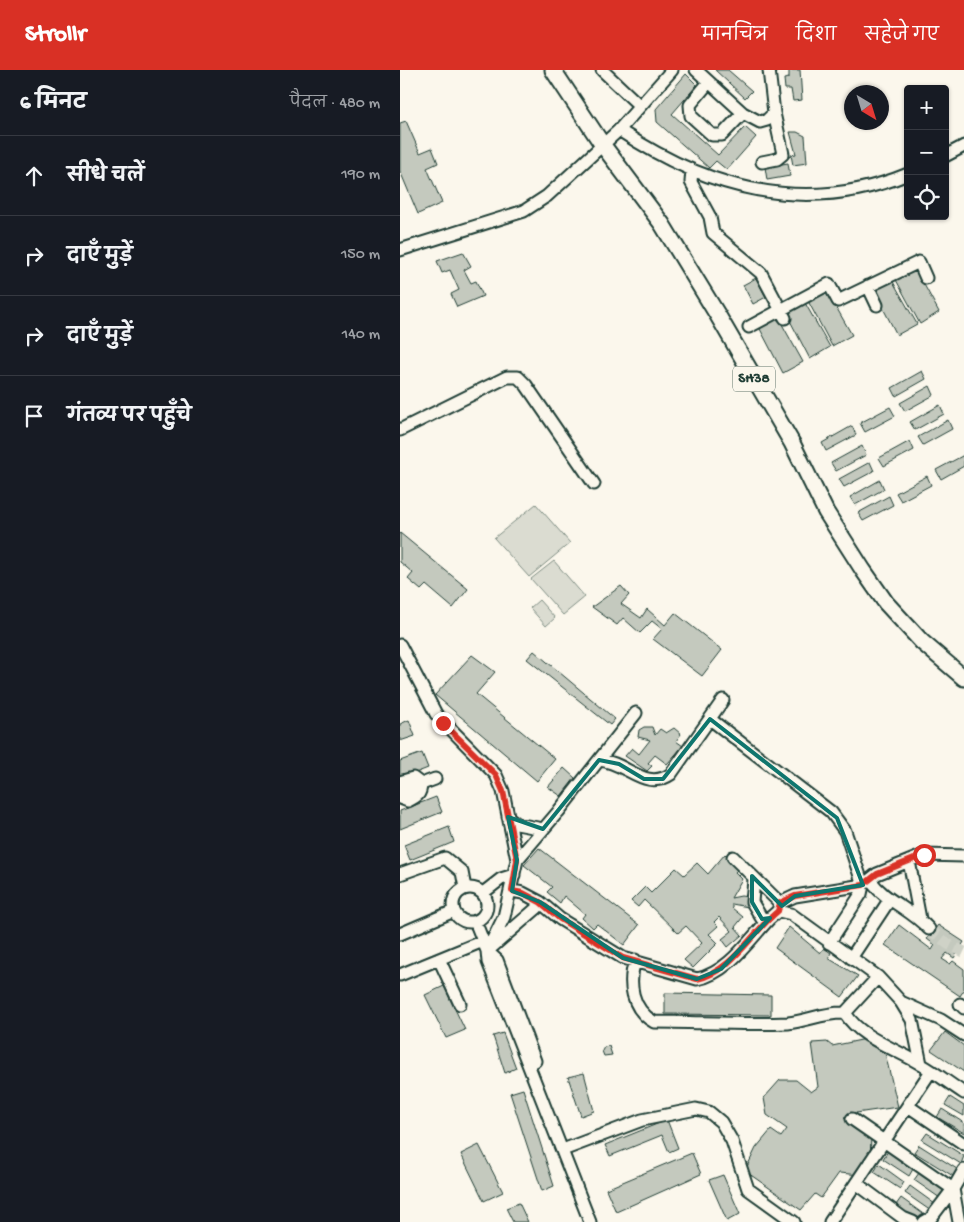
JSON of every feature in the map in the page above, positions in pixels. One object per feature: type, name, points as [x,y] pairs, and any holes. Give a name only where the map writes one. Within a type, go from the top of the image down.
[{"type":"main road","name":"SH38","points":[[553,70],[602,144],[662,224],[792,443],[826,512],[862,570],[886,603],[922,642],[964,678]]},
{"type":"street","points":[[602,70],[640,106]]},
{"type":"street","points":[[400,250],[524,211],[547,196],[619,130],[672,70]]},
{"type":"street","points":[[696,70],[743,113],[760,122],[767,120],[774,113]]},
{"type":"street","points":[[762,162],[777,159],[783,154],[774,113],[769,70]]},
{"type":"street","points":[[709,82],[690,106],[691,116],[712,134],[722,136],[743,113]]},
{"type":"street","points":[[619,130],[646,148],[692,170],[737,187],[768,192],[822,194],[880,186],[906,175]]},
{"type":"street","points":[[949,154],[964,146]]},
{"type":"street","points":[[692,170],[691,182],[710,217],[714,232],[761,273],[783,314]]},
{"type":"street","points":[[749,327],[783,314],[829,284],[838,301],[919,262],[926,278]]},
{"type":"street","points":[[868,286],[877,305]]},
{"type":"street","points":[[400,430],[507,377],[518,377],[526,385],[594,484]]},
{"type":"street","points":[[400,645],[436,714],[496,775],[503,791],[517,860],[512,891],[501,925],[485,946]]},
{"type":"street","points":[[599,760],[619,764],[644,778],[652,780],[663,779],[671,774],[723,700]]},
{"type":"street","points":[[517,860],[636,713]]},
{"type":"street","points":[[710,719],[837,818],[845,831],[866,882],[920,919],[929,929]]},
{"type":"street","points":[[400,782],[413,778],[420,784],[421,790],[418,796],[408,801],[400,798]]},
{"type":"street","points":[[400,792],[435,779]]},
{"type":"street","points":[[508,817],[522,825],[543,829]]},
{"type":"street","points":[[512,891],[523,893],[540,902],[560,919],[623,958],[697,979],[709,976],[721,969],[776,911],[795,896],[866,882],[877,874],[924,855],[964,856]]},
{"type":"street","points":[[733,857],[754,879],[776,911]]},
{"type":"street","points":[[401,871],[445,858],[462,872],[465,888]]},
{"type":"street","points":[[909,861],[920,919]]},
{"type":"street","points":[[483,892],[501,879],[514,875]]},
{"type":"street","points":[[754,879],[752,902],[762,919],[776,911],[791,914],[878,978],[900,1002],[912,1020],[921,1064]]},
{"type":"street","points":[[829,943],[861,894],[866,882]]},
{"type":"street","points":[[465,888],[475,888],[483,892],[486,897],[487,909],[485,914],[475,921],[463,921],[454,911],[455,897],[465,888]]},
{"type":"street","points":[[851,958],[890,899]]},
{"type":"street","points":[[400,975],[439,959],[485,946],[537,908],[540,902]]},
{"type":"street","points":[[400,934],[454,911]]},
{"type":"street","points":[[475,921],[492,971],[590,1222]]},
{"type":"street","points":[[485,946],[497,960],[597,1222]]},
{"type":"street","points":[[439,959],[460,1004]]},
{"type":"street","points":[[635,960],[631,980],[636,1005],[643,1016],[654,1022],[775,1023],[796,1022],[834,1013],[845,1013],[878,978]]},
{"type":"street","points":[[900,1002],[940,1020],[964,1035]]},
{"type":"street","points":[[845,1013],[851,1023],[900,1054],[921,1064],[964,1093]]},
{"type":"street","points":[[830,1222],[931,1071]]},
{"type":"street","points":[[908,1106],[964,1144]]},
{"type":"street","points":[[568,1148],[642,1120],[696,1109],[709,1112],[721,1122],[732,1141],[748,1189],[794,1222]]},
{"type":"street","points":[[852,1119],[885,1140],[953,1189],[959,1222]]},
{"type":"street","points":[[924,1222],[931,1218],[953,1189],[964,1170]]},
{"type":"street","points":[[856,1183],[904,1218],[913,1222]]},
{"type":"highlighted area","points":[[710,719],[837,818],[863,885],[795,896],[782,906],[752,876],[752,902],[762,919],[770,918],[721,969],[697,979],[623,958],[540,902],[512,891],[517,860],[508,817],[543,829],[599,760],[619,764],[644,779],[663,779]]},
{"type":"shaded area","points":[[536,504],[570,543],[529,577],[494,538]]},
{"type":"shaded area","points":[[554,561],[585,597],[563,615],[531,579]]},
{"type":"shaded area","points":[[539,600],[555,618],[546,626],[530,608]]},
{"type":"building","points":[[715,70],[728,70],[752,91],[745,98]]},
{"type":"building","points":[[789,70],[800,70],[802,100],[793,101],[791,89],[785,89],[784,79],[789,78]]},
{"type":"building","points":[[686,74],[697,85],[672,114],[718,155],[745,127],[756,137],[727,170],[716,161],[709,168],[657,122],[656,109]]},
{"type":"building","points":[[406,121],[420,153],[432,148],[438,163],[427,168],[442,203],[418,214],[400,171],[400,123]]},
{"type":"building","points":[[790,132],[797,132],[805,136],[807,163],[793,165],[791,155],[796,154]]},
{"type":"building","points":[[788,163],[790,176],[767,180],[765,167]]},
{"type":"building","points":[[463,252],[471,266],[464,270],[471,283],[476,281],[483,296],[457,307],[451,294],[459,290],[450,270],[442,273],[437,261]]},
{"type":"building","points":[[915,268],[939,312],[920,324],[895,278]]},
{"type":"building","points":[[756,278],[766,297],[753,304],[743,285]]},
{"type":"building","points":[[892,280],[917,324],[897,335],[873,289]]},
{"type":"building","points":[[827,291],[852,335],[832,346],[808,301]]},
{"type":"building","points":[[805,303],[830,347],[810,359],[786,313]]},
{"type":"building","points":[[778,317],[803,362],[783,373],[759,327]]},
{"type":"building","points":[[922,371],[926,379],[896,396],[892,388]]},
{"type":"building","points":[[930,386],[934,395],[905,411],[900,403]]},
{"type":"building","points":[[940,405],[944,414],[915,430],[910,422]]},
{"type":"building","points":[[890,407],[895,416],[865,432],[860,423]]},
{"type":"building","points":[[948,420],[952,429],[923,445],[918,437]]},
{"type":"building","points":[[852,426],[856,435],[826,451],[822,443]]},
{"type":"building","points":[[910,441],[914,450],[884,466],[879,458]]},
{"type":"building","points":[[862,446],[866,455],[836,471],[831,463]]},
{"type":"building","points":[[964,455],[964,466],[941,479],[936,470]]},
{"type":"building","points":[[870,462],[874,471],[844,487],[839,479]]},
{"type":"building","points":[[927,476],[931,485],[901,501],[896,493]]},
{"type":"building","points":[[880,480],[884,489],[855,505],[850,497]]},
{"type":"building","points":[[889,496],[893,505],[863,521],[858,513]]},
{"type":"building","points":[[400,533],[468,589],[453,608],[426,585],[421,590],[408,579],[413,573],[400,562]]},
{"type":"building","points":[[621,586],[629,595],[621,604],[641,618],[647,609],[665,625],[675,613],[722,650],[702,676],[653,639],[662,629],[652,621],[640,633],[623,618],[617,625],[592,607]]},
{"type":"building","points":[[534,651],[615,719],[610,725],[527,659]]},
{"type":"building","points":[[472,655],[495,672],[476,694],[555,759],[537,781],[435,695]]},
{"type":"building","points":[[409,720],[415,736],[400,741],[400,724]]},
{"type":"building","points":[[644,727],[652,727],[655,735],[660,729],[666,733],[674,728],[681,734],[676,741],[683,746],[667,764],[655,755],[648,763],[652,766],[647,771],[625,756],[632,748],[639,754],[650,740],[638,737],[639,730]]},
{"type":"building","points":[[422,753],[428,768],[400,779],[400,761]]},
{"type":"building","points":[[564,768],[575,778],[561,796],[548,787]]},
{"type":"building","points":[[436,797],[442,812],[400,829],[400,811]]},
{"type":"building","points":[[449,827],[454,842],[410,860],[404,845]]},
{"type":"building","points":[[539,848],[639,925],[624,945],[597,924],[593,928],[582,918],[585,914],[564,896],[560,903],[547,892],[552,887],[524,865]]},
{"type":"building","points":[[725,854],[739,868],[735,872],[742,879],[731,898],[748,897],[748,907],[732,904],[732,908],[743,917],[735,927],[742,935],[728,947],[722,939],[732,931],[719,917],[714,922],[718,926],[709,934],[718,943],[693,968],[684,960],[702,943],[686,926],[678,933],[644,900],[638,907],[631,901],[645,887],[651,893],[676,868],[684,875],[697,863],[708,874]]},
{"type":"building","points":[[899,925],[932,950],[935,945],[927,939],[938,925],[964,942],[954,958],[947,953],[942,959],[950,964],[953,961],[964,969],[964,990],[960,996],[885,945]]},
{"type":"building","points":[[789,927],[820,953],[824,948],[831,953],[828,958],[858,976],[842,997],[775,948]]},
{"type":"building","points":[[444,986],[465,1030],[446,1038],[425,995]]},
{"type":"building","points":[[665,993],[771,995],[771,1015],[665,1014]]},
{"type":"building","points":[[945,1032],[964,1046],[964,1072],[931,1050]]},
{"type":"building","points":[[503,1033],[516,1068],[505,1073],[493,1036]]},
{"type":"building","points":[[871,1038],[885,1053],[898,1107],[856,1113],[844,1117],[871,1137],[870,1160],[861,1175],[839,1173],[821,1198],[815,1194],[801,1210],[745,1171],[756,1148],[771,1130],[781,1137],[787,1129],[767,1115],[764,1098],[780,1080],[796,1080],[811,1092],[818,1087],[812,1043],[827,1042],[832,1046]]},
{"type":"building","points":[[609,1046],[612,1055],[604,1056],[602,1051],[604,1047]]},
{"type":"building","points":[[584,1073],[594,1111],[581,1116],[568,1077]]},
{"type":"building","points":[[523,1089],[554,1186],[542,1191],[510,1093]]},
{"type":"building","points":[[950,1097],[964,1106],[964,1116],[945,1105]]},
{"type":"building","points":[[942,1109],[964,1123],[964,1133],[937,1117]]},
{"type":"building","points":[[667,1120],[678,1148],[669,1152],[662,1135],[610,1156],[605,1145]]},
{"type":"building","points":[[927,1133],[964,1156],[961,1164],[922,1140]]},
{"type":"building","points":[[479,1145],[503,1192],[484,1201],[461,1154]]},
{"type":"building","points":[[919,1145],[957,1169],[953,1176],[914,1152]]},
{"type":"building","points":[[888,1151],[913,1169],[909,1176],[883,1159]]},
{"type":"building","points":[[692,1153],[701,1174],[616,1212],[606,1189]]},
{"type":"building","points":[[879,1164],[904,1182],[900,1189],[874,1172]]},
{"type":"building","points":[[919,1173],[944,1191],[940,1198],[914,1180]]},
{"type":"building","points":[[723,1175],[740,1214],[727,1221],[709,1180]]},
{"type":"building","points":[[910,1186],[935,1204],[931,1211],[905,1193]]},
{"type":"building","points":[[901,1198],[926,1216],[920,1222],[896,1205]]},
{"type":"building","points":[[519,1203],[528,1222],[513,1222],[506,1208]]},
{"type":"tunnel","points":[[929,929],[948,944],[964,952]]},
{"type":"route","points":[[443,723],[483,760],[496,775],[503,791],[517,860],[512,891],[523,893],[540,902],[560,919],[623,958],[697,979],[709,976],[721,969],[778,911],[780,903],[795,896],[863,885],[877,874],[924,855]]}]
